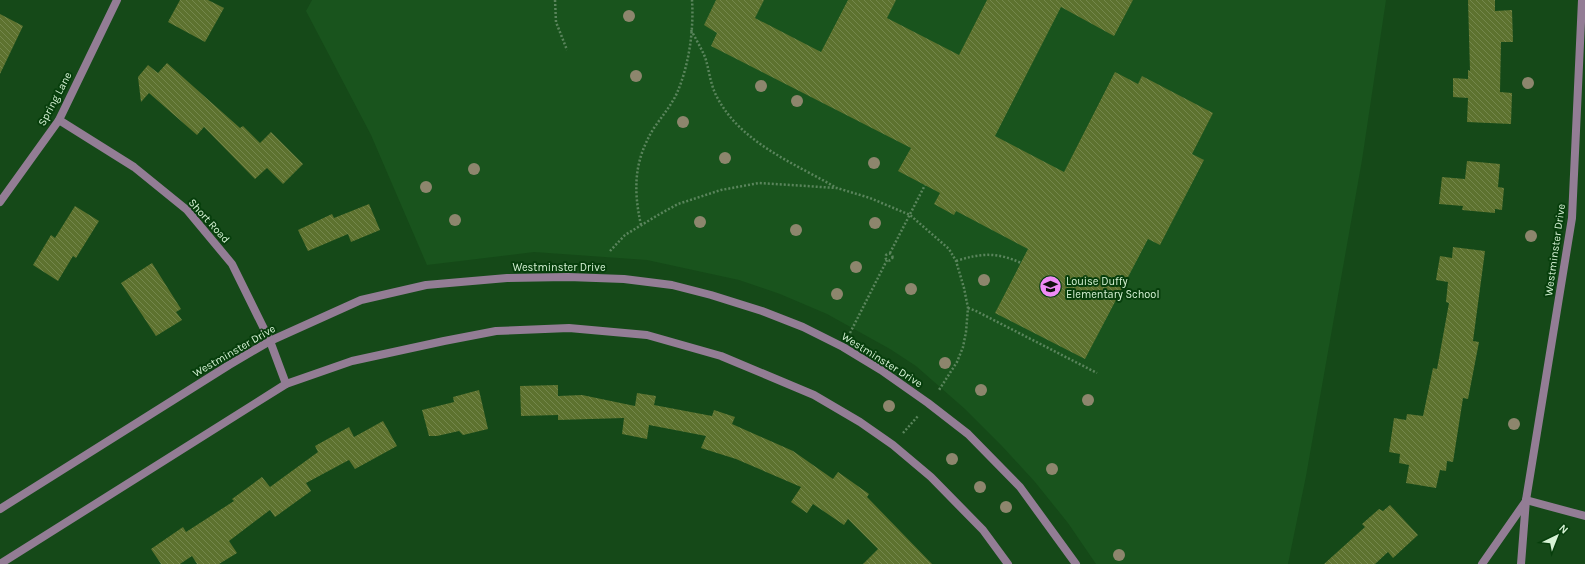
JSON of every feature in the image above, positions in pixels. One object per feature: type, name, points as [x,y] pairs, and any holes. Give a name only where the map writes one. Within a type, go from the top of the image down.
[{"type":"street","name":"Spring Lane","points":[[0,202],[59,120],[117,0]]},
{"type":"street","name":"Westminster Drive","points":[[1521,564],[1526,500],[1572,218],[1582,0]]},
{"type":"street","name":"Short Road","points":[[59,120],[134,167],[187,210],[232,264],[270,341],[286,384]]},
{"type":"street","name":"Westminster Drive","points":[[0,509],[229,365],[270,341],[362,300],[426,285],[508,278],[568,277],[624,279],[672,285],[711,295],[762,311],[803,327],[843,347],[881,370],[928,403],[968,434],[1020,487],[1076,564]]},
{"type":"street","points":[[0,564],[286,384],[352,361],[496,331],[569,328],[647,335],[720,356],[814,395],[860,422],[893,445],[931,477],[983,530],[1008,564]]},
{"type":"street","name":"Westminster Drive","points":[[1482,564],[1526,500]]},
{"type":"street","points":[[1526,500],[1585,516]]},
{"type":"path","points":[[555,0],[556,22],[567,50]]},
{"type":"path","points":[[641,225],[635,189],[638,166],[645,144],[676,94],[683,77],[691,30],[692,0]]},
{"type":"path","points":[[691,30],[705,57],[715,94],[733,120],[743,131],[761,145],[837,188],[870,198],[910,215],[949,249],[956,261],[968,308],[963,347],[957,362],[939,390]]},
{"type":"path","points":[[610,251],[625,235],[678,204],[721,190],[759,183],[837,188]]},
{"type":"path","points":[[843,347],[887,260],[885,258],[886,255],[890,253],[925,185]]},
{"type":"path","points":[[887,260],[892,259],[892,255],[890,253]]},
{"type":"path","points":[[956,261],[995,254],[1021,263]]},
{"type":"path","points":[[968,308],[1098,373]]},
{"type":"path","points":[[900,437],[920,413]]},
{"type":"shaded area","name":"Louise Duffy Elementary School","points":[[312,0],[1386,0],[1362,160],[1306,476],[1288,564],[1096,564],[1068,523],[1035,482],[965,409],[916,366],[890,349],[827,314],[780,294],[739,280],[647,260],[534,252],[427,265],[371,135],[306,11]]},
{"type":"building","points":[[180,0],[208,0],[224,8],[205,42],[168,22]]},
{"type":"building","points":[[716,0],[764,0],[755,18],[821,52],[848,0],[896,0],[887,18],[959,55],[987,0],[1133,0],[1114,36],[1061,7],[995,136],[1064,172],[1115,72],[1138,84],[1142,76],[1213,113],[1192,154],[1204,160],[1160,245],[1148,239],[1085,359],[995,313],[1028,249],[956,211],[954,215],[934,204],[940,193],[898,171],[911,148],[711,46],[717,33],[704,25]]},
{"type":"building","points":[[1468,0],[1495,0],[1495,11],[1512,10],[1513,42],[1501,42],[1500,92],[1512,93],[1511,124],[1467,122],[1468,98],[1453,97],[1453,78],[1468,79],[1468,70],[1470,71]]},
{"type":"building","points":[[0,14],[23,26],[0,74]]},
{"type":"building","points":[[167,63],[240,128],[243,126],[260,143],[271,132],[303,164],[283,184],[267,168],[255,179],[204,127],[197,135],[149,93],[141,102],[138,77],[148,65],[158,73]]},
{"type":"building","points":[[1467,161],[1500,164],[1498,187],[1504,188],[1502,210],[1495,209],[1495,213],[1462,210],[1463,206],[1439,204],[1442,177],[1465,179]]},
{"type":"building","points":[[369,204],[380,230],[351,242],[348,234],[308,251],[298,230],[332,214],[334,218]]},
{"type":"building","points":[[75,206],[99,221],[76,258],[73,256],[58,281],[33,265],[51,235],[55,238]]},
{"type":"building","points":[[1453,247],[1485,251],[1473,341],[1479,342],[1468,399],[1463,398],[1453,462],[1447,461],[1446,471],[1440,470],[1436,488],[1406,483],[1409,465],[1399,463],[1400,454],[1389,452],[1394,418],[1406,420],[1407,414],[1423,416],[1433,368],[1437,369],[1449,303],[1446,302],[1448,282],[1436,280],[1440,256],[1452,258]]},
{"type":"building","points":[[152,263],[181,309],[176,312],[182,320],[156,336],[121,283]]},
{"type":"building","points":[[558,385],[558,396],[582,395],[635,406],[637,393],[656,396],[654,405],[712,416],[714,410],[735,417],[732,424],[793,451],[833,479],[838,472],[869,494],[867,497],[932,564],[863,564],[878,549],[848,519],[844,525],[813,504],[807,513],[791,502],[801,487],[736,459],[701,448],[706,436],[649,425],[647,439],[622,434],[624,418],[558,420],[558,415],[521,416],[520,386]]},
{"type":"building","points":[[479,390],[488,429],[463,435],[459,431],[437,436],[429,436],[422,410],[454,402],[453,397]]},
{"type":"building","points":[[383,421],[397,446],[355,469],[349,460],[306,483],[311,491],[275,517],[270,510],[229,541],[237,553],[219,564],[197,564],[192,556],[180,564],[161,564],[151,549],[183,527],[186,532],[234,501],[232,499],[262,477],[270,487],[318,452],[315,446],[349,427],[354,437]]},
{"type":"building","points":[[1390,505],[1418,535],[1393,558],[1388,552],[1375,564],[1324,564],[1365,527],[1362,524],[1379,509],[1383,511]]},
{"type":"place","name":"Louise Duffy Elementary School","points":[[1050,287]]}]
